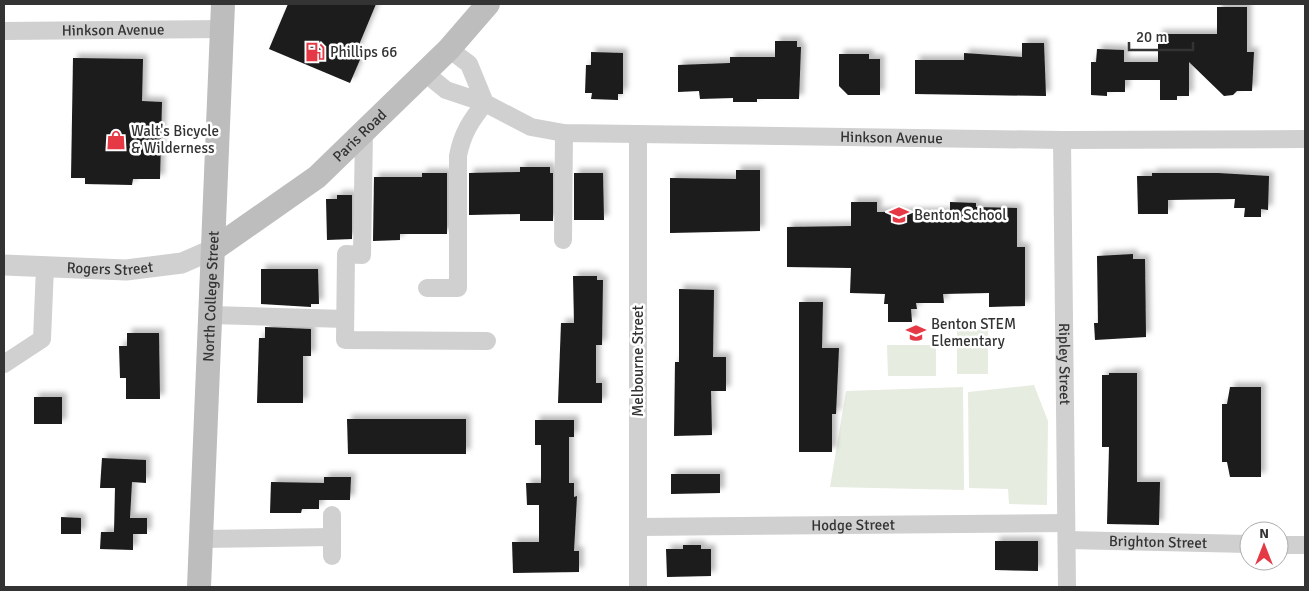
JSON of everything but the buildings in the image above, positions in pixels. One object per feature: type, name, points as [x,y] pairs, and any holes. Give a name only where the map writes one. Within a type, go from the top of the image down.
[{"type":"main road","name":"North College Street","points":[[199,587],[224,4]]},
{"type":"main road","name":"Paris Road","points":[[214,249],[317,177],[449,49],[488,4]]},
{"type":"street","name":"Hinkson Avenue","points":[[4,31],[222,30]]},
{"type":"street","points":[[427,288],[458,288],[459,150],[461,139],[469,123],[485,103],[469,64],[449,49]]},
{"type":"street","name":"Hinkson Avenue","points":[[425,73],[446,90],[485,103],[531,128],[564,133],[1062,140],[1305,140]]},
{"type":"street","points":[[364,132],[362,255],[346,254],[345,340],[486,341]]},
{"type":"street","points":[[563,240],[564,133]]},
{"type":"street","name":"Melbourne Street","points":[[638,135],[638,587]]},
{"type":"street","name":"Ripley Street","points":[[1062,140],[1067,587]]},
{"type":"street","name":"Rogers Street","points":[[4,265],[136,269],[182,263],[214,249]]},
{"type":"street","points":[[4,364],[42,339],[45,267]]},
{"type":"street","points":[[211,315],[345,319]]},
{"type":"street","points":[[332,515],[332,556]]},
{"type":"street","name":"Hodge Street","points":[[639,527],[1067,531]]},
{"type":"street","name":"Brighton Street","points":[[1067,531],[1239,543]]},
{"type":"street","points":[[201,539],[332,537]]},
{"type":"street","points":[[1289,545],[1305,546]]},
{"type":"shaded area","points":[[988,326],[988,374],[957,374],[957,327]]},
{"type":"shaded area","points":[[887,345],[936,345],[936,376],[888,376]]},
{"type":"shaded area","points":[[1034,385],[1048,421],[1047,505],[1009,504],[1008,489],[969,488],[968,392]]},
{"type":"shaded area","points":[[963,387],[964,490],[830,487],[846,391]]},
{"type":"place","name":"Phillips 66","points":[[315,52]]},
{"type":"place","name":"Walt's Bicycle & Wilderness","points":[[116,140]]},
{"type":"place","name":"Benton School","points":[[899,215]]},
{"type":"place","name":"Benton STEM Elementary","points":[[916,333]]}]
